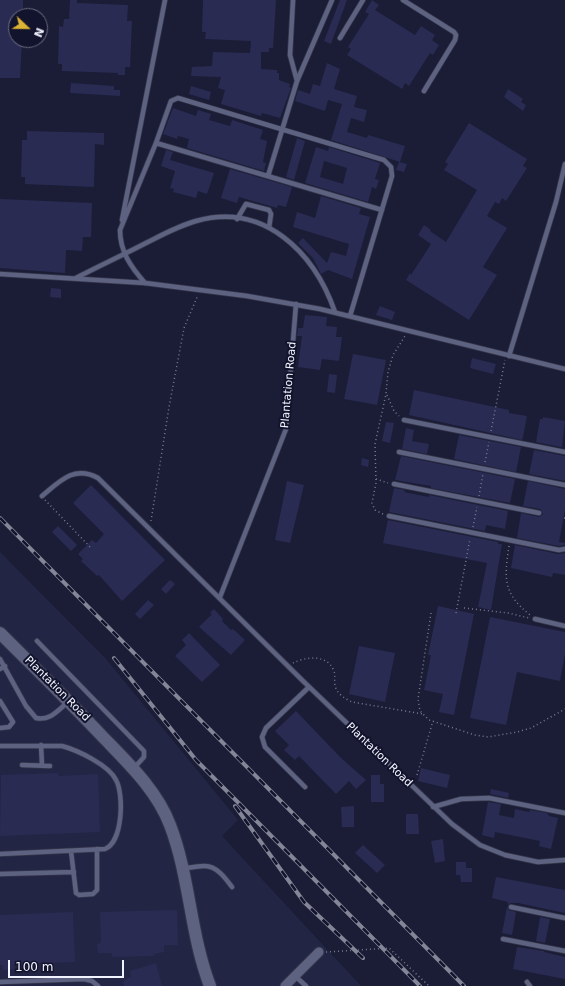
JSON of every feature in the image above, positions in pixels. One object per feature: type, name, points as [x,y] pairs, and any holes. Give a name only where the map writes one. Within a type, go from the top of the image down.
[{"type":"street","name":"Plantation Road","points":[[0,632],[69,701],[133,769],[144,781],[164,810],[183,868],[201,957],[210,986]]},
{"type":"street","points":[[285,986],[319,952]]},
{"type":"lane","points":[[145,283],[127,261],[120,240],[120,230],[165,0]]},
{"type":"lane","points":[[293,0],[290,55],[297,81]]},
{"type":"lane","points":[[268,176],[297,81],[332,0]]},
{"type":"lane","points":[[340,38],[363,0]]},
{"type":"lane","points":[[403,0],[454,32],[456,35],[455,40],[424,91]]},
{"type":"lane","points":[[120,230],[171,101],[176,98],[387,162],[392,167],[392,176],[350,316]]},
{"type":"lane","points":[[156,142],[382,210]]},
{"type":"lane","points":[[508,355],[556,202],[565,164]]},
{"type":"lane","points":[[237,219],[246,204],[262,208],[271,213],[269,228]]},
{"type":"lane","points":[[76,278],[186,224],[208,219],[237,219],[254,222],[269,228],[291,242],[308,260],[329,296],[335,312]]},
{"type":"lane","points":[[0,274],[145,283],[296,304],[335,312],[565,370]]},
{"type":"lane","name":"Plantation Road","points":[[220,597],[226,586],[286,429],[296,304]]},
{"type":"lane","points":[[404,420],[565,452]]},
{"type":"lane","points":[[399,452],[565,485]]},
{"type":"lane","name":"Plantation Road","points":[[42,496],[68,475],[79,472],[89,473],[102,480],[288,666],[433,807],[472,839],[495,852],[538,862],[565,860]]},
{"type":"lane","points":[[394,484],[539,513]]},
{"type":"lane","points":[[388,516],[559,550],[565,549]]},
{"type":"lane","points":[[534,619],[565,626]]},
{"type":"lane","points":[[37,641],[144,751],[144,757],[133,769]]},
{"type":"lane","points":[[0,658],[31,715],[42,720],[50,718],[69,701]]},
{"type":"lane","points":[[0,669],[5,666]]},
{"type":"lane","points":[[305,788],[265,747],[262,737],[266,728],[309,686]]},
{"type":"lane","points":[[0,702],[13,722],[9,727],[0,728]]},
{"type":"lane","points":[[0,746],[62,746],[70,748],[105,768],[116,780],[119,787],[120,816],[118,834],[109,847],[71,851],[0,854]]},
{"type":"lane","points":[[41,746],[42,765]]},
{"type":"lane","points":[[22,765],[50,766]]},
{"type":"lane","points":[[433,807],[461,799],[489,798],[565,813]]},
{"type":"lane","points":[[71,851],[77,895],[96,892],[96,849]]},
{"type":"lane","points":[[183,868],[206,866],[213,868],[221,874],[232,887]]},
{"type":"lane","points":[[0,874],[74,872]]},
{"type":"lane","points":[[511,907],[565,918]]},
{"type":"lane","points":[[503,939],[565,951]]},
{"type":"lane","points":[[295,976],[306,986]]},
{"type":"lane","points":[[0,982],[84,979],[92,981],[98,986]]},
{"type":"path","points":[[150,528],[169,407],[184,328],[201,290]]},
{"type":"path","points":[[388,516],[375,510],[372,503],[376,479],[375,444],[386,394],[388,372],[393,355],[408,331]]},
{"type":"path","points":[[456,613],[490,437],[508,355]]},
{"type":"path","points":[[386,394],[394,410],[404,420]]},
{"type":"path","points":[[376,479],[394,484]]},
{"type":"path","points":[[42,496],[91,548]]},
{"type":"path","points":[[510,540],[506,584],[511,595],[520,607],[534,619]]},
{"type":"path","points":[[464,608],[508,613],[534,619]]},
{"type":"path","points":[[431,612],[418,699],[419,707],[423,714],[433,721],[475,735],[488,737],[531,728],[565,708]]},
{"type":"path","points":[[288,666],[307,658],[325,661],[331,665],[334,671],[337,690],[348,700],[389,710],[423,714]]},
{"type":"path","points":[[417,775],[433,721]]},
{"type":"path","points":[[319,952],[389,948],[429,986]]},
{"type":"shaded area","points":[[0,552],[106,659],[238,820],[222,836],[361,986],[0,986]]},
{"type":"building","points":[[0,0],[23,0],[23,8],[8,8],[8,48],[22,48],[20,78],[0,78]]},
{"type":"building","points":[[70,0],[77,0],[77,3],[128,5],[127,21],[132,21],[130,67],[125,67],[125,75],[118,75],[118,73],[62,71],[62,64],[58,64],[59,26],[63,27],[64,19],[69,19]]},
{"type":"building","points":[[203,0],[276,0],[273,48],[269,48],[269,52],[261,52],[261,69],[277,70],[277,73],[279,73],[279,80],[290,84],[289,87],[291,88],[280,118],[262,113],[261,116],[221,104],[225,90],[218,88],[221,77],[191,76],[192,67],[212,66],[213,52],[250,53],[251,41],[205,39],[206,32],[202,32]]},
{"type":"building","points":[[340,0],[347,0],[331,44],[324,41]]},
{"type":"building","points":[[372,0],[379,5],[375,10],[415,35],[421,26],[435,35],[432,40],[439,45],[433,55],[430,53],[409,86],[405,83],[402,89],[347,55],[351,49],[348,47],[369,14],[365,12]]},
{"type":"building","points":[[327,63],[340,69],[334,89],[357,96],[354,107],[367,110],[364,122],[351,118],[347,132],[367,138],[368,135],[405,146],[400,162],[331,140],[342,104],[328,100],[325,111],[295,101],[298,90],[310,94],[313,84],[320,86]]},
{"type":"building","points":[[71,83],[114,86],[114,90],[120,90],[120,96],[70,93]]},
{"type":"building","points":[[191,86],[211,92],[209,100],[189,94]]},
{"type":"building","points":[[508,89],[523,99],[521,102],[526,105],[523,111],[504,97]]},
{"type":"building","points":[[173,108],[196,116],[198,110],[211,114],[209,120],[230,126],[232,120],[263,130],[260,139],[267,141],[263,162],[266,163],[264,171],[187,148],[189,139],[178,136],[177,139],[163,134]]},
{"type":"building","points":[[469,123],[527,159],[523,166],[527,168],[506,201],[502,198],[499,204],[495,202],[487,216],[507,228],[483,267],[497,275],[469,320],[406,280],[410,273],[411,275],[431,244],[418,235],[424,225],[446,242],[477,190],[444,170],[448,164],[445,162]]},
{"type":"building","points":[[27,131],[104,133],[104,145],[95,144],[94,187],[25,184],[25,177],[21,177],[22,140],[27,140]]},
{"type":"building","points":[[297,138],[305,141],[294,180],[286,177]]},
{"type":"building","points":[[316,147],[328,151],[329,147],[380,163],[375,179],[379,180],[376,189],[372,187],[368,202],[305,183]],"holes":[[[324,161],[347,168],[343,184],[320,177]]]},
{"type":"building","points":[[166,150],[173,152],[170,160],[214,173],[207,194],[198,191],[196,198],[173,192],[174,189],[170,188],[175,171],[161,166]]},
{"type":"building","points":[[399,162],[407,164],[404,172],[396,170]]},
{"type":"building","points":[[230,169],[292,187],[286,207],[278,205],[277,208],[239,197],[237,203],[221,198]]},
{"type":"building","points":[[321,196],[361,208],[359,214],[370,217],[352,279],[328,270],[321,274],[313,258],[298,243],[303,238],[327,263],[331,252],[346,256],[349,244],[293,227],[297,212],[315,218]]},
{"type":"building","points":[[0,199],[92,203],[91,237],[83,237],[82,251],[66,250],[65,273],[0,268]]},
{"type":"building","points":[[51,288],[61,289],[61,298],[50,297]]},
{"type":"building","points":[[380,306],[395,312],[392,320],[376,315]]},
{"type":"building","points":[[305,315],[327,317],[326,326],[337,327],[336,337],[342,337],[339,361],[322,359],[320,370],[298,367],[302,336],[297,336],[298,328],[303,328]]},
{"type":"building","points":[[353,354],[386,360],[377,405],[344,399]]},
{"type":"building","points":[[472,358],[496,364],[493,374],[470,368]]},
{"type":"building","points":[[329,374],[337,375],[335,393],[327,392]]},
{"type":"building","points":[[414,390],[509,410],[509,413],[527,416],[522,440],[409,415]]},
{"type":"building","points":[[543,417],[565,421],[562,447],[565,448],[536,442],[540,419],[543,419]]},
{"type":"building","points":[[386,422],[394,423],[390,443],[382,441]]},
{"type":"building","points":[[406,428],[414,430],[412,441],[429,444],[427,454],[402,449]]},
{"type":"building","points":[[459,435],[521,447],[516,472],[454,459]]},
{"type":"building","points":[[534,450],[565,456],[565,481],[529,474]]},
{"type":"building","points":[[401,456],[515,479],[510,503],[395,480]]},
{"type":"building","points":[[362,458],[369,460],[368,467],[361,465]]},
{"type":"building","points":[[287,481],[304,485],[290,543],[275,540]]},
{"type":"building","points":[[528,481],[565,489],[565,510],[559,542],[565,543],[565,545],[559,546],[517,538],[521,513],[539,517],[543,514],[540,509],[523,506]]},
{"type":"building","points":[[91,485],[165,560],[122,601],[99,575],[97,576],[81,561],[83,559],[78,554],[92,540],[96,543],[104,534],[73,503]]},
{"type":"building","points":[[394,488],[405,490],[404,492],[429,497],[429,495],[508,511],[505,529],[486,525],[485,531],[389,512]]},
{"type":"building","points":[[388,520],[502,544],[491,610],[478,607],[487,563],[383,543]]},
{"type":"building","points":[[58,526],[77,545],[71,551],[52,532]]},
{"type":"building","points":[[515,545],[558,554],[565,553],[565,575],[553,573],[552,577],[511,568]]},
{"type":"building","points":[[170,580],[175,584],[166,594],[161,589]]},
{"type":"building","points":[[148,600],[154,605],[140,619],[135,614]]},
{"type":"building","points":[[438,606],[474,614],[454,715],[439,712],[443,694],[424,690],[431,655],[428,655]]},
{"type":"building","points":[[214,609],[223,619],[222,621],[231,630],[233,629],[245,640],[231,655],[199,627],[212,614],[210,613]]},
{"type":"building","points":[[490,617],[565,632],[565,654],[560,681],[517,672],[506,725],[470,718]]},
{"type":"building","points":[[189,633],[220,665],[202,682],[175,656],[186,645],[182,640]]},
{"type":"building","points":[[359,646],[395,653],[385,702],[349,694]]},
{"type":"building","points":[[296,711],[341,758],[366,780],[356,789],[349,781],[336,794],[299,756],[295,760],[284,750],[289,745],[275,731]]},
{"type":"building","points":[[421,768],[450,775],[447,788],[418,781]]},
{"type":"building","points":[[58,773],[59,776],[98,774],[100,832],[0,836],[1,775]]},
{"type":"building","points":[[371,775],[380,775],[380,784],[384,784],[384,802],[371,802]]},
{"type":"building","points":[[491,789],[509,793],[508,798],[490,794]]},
{"type":"building","points":[[488,802],[501,804],[499,815],[514,818],[515,809],[529,812],[530,810],[547,813],[549,816],[558,818],[551,849],[539,846],[540,841],[495,832],[494,838],[482,835]]},
{"type":"building","points":[[354,806],[354,827],[342,827],[341,807]]},
{"type":"building","points":[[406,814],[418,814],[419,834],[406,834]]},
{"type":"building","points":[[443,839],[445,861],[435,863],[431,841]]},
{"type":"building","points":[[363,845],[385,865],[377,873],[355,853]]},
{"type":"building","points":[[456,862],[466,862],[466,868],[472,868],[472,882],[461,882],[460,875],[456,875]]},
{"type":"building","points":[[496,877],[565,890],[565,913],[518,903],[510,903],[508,906],[508,902],[492,898]]},
{"type":"building","points":[[507,907],[509,910],[516,912],[512,935],[502,933]]},
{"type":"building","points":[[177,910],[178,945],[164,945],[164,952],[154,954],[154,956],[112,957],[112,953],[98,953],[97,944],[101,943],[100,912]]},
{"type":"building","points":[[73,912],[75,962],[14,964],[14,969],[3,970],[3,965],[0,965],[0,915]]},
{"type":"building","points":[[540,917],[550,919],[545,943],[536,941]]},
{"type":"building","points":[[517,947],[544,951],[565,957],[565,979],[513,969]]},
{"type":"building","points":[[156,963],[162,986],[124,986],[123,981],[131,977],[130,971]]},
{"type":"railway","points":[[0,518],[464,986]]},
{"type":"railway","points":[[114,658],[196,760],[420,986]]},
{"type":"railway","points":[[235,806],[304,902],[363,958]]}]
